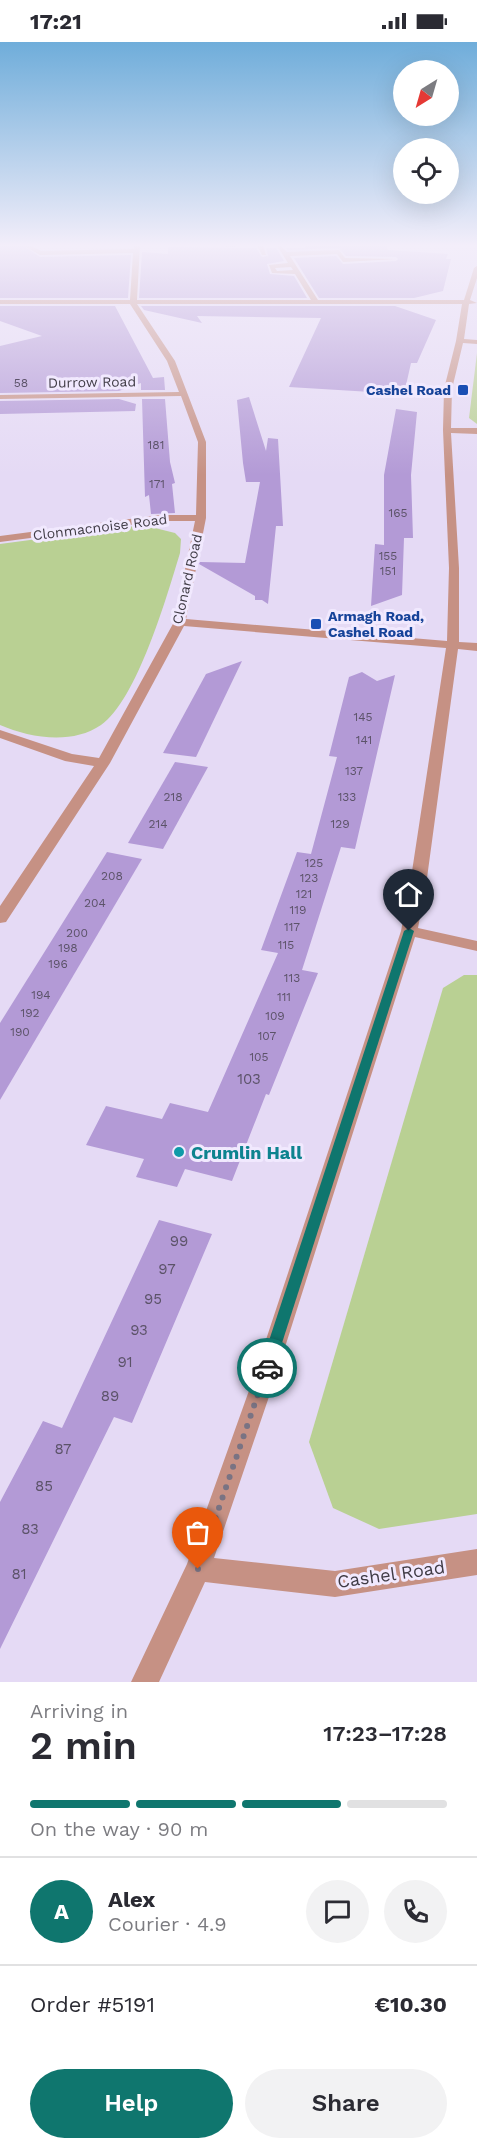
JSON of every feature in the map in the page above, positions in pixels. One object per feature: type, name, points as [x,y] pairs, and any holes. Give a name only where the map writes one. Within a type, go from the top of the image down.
[{"type":"street","name":"Clonard Road","points":[[0,918],[102,763],[180,622],[201,518],[202,442],[171,361],[145,322]]},
{"type":"street","points":[[145,1682],[198,1569],[262,1385],[409,931],[419,878],[454,633],[454,568],[447,430],[448,389],[460,341],[458,322]]},
{"type":"street","points":[[460,341],[477,342]]},
{"type":"street","name":"Durrow Road","points":[[0,397],[184,394]]},
{"type":"street","points":[[447,430],[477,431]]},
{"type":"street","name":"Clonmacnoise Road","points":[[0,539],[160,518],[201,518]]},
{"type":"street","points":[[180,622],[477,646]]},
{"type":"street","points":[[0,734],[70,758],[102,763]]},
{"type":"street","points":[[409,931],[477,946]]},
{"type":"street","name":"Cashel Road","points":[[198,1569],[335,1584],[477,1562]]},
{"type":"green space","points":[[477,353],[477,424],[469,418]]},
{"type":"green space","points":[[143,525],[175,533],[181,539],[180,553],[149,646],[127,694],[101,725],[77,735],[37,736],[0,725],[0,544]]},
{"type":"green space","points":[[464,975],[477,975],[477,1514],[379,1529],[333,1508],[309,1442],[443,988]]},
{"type":"building","points":[[1,322],[123,322],[153,378],[164,377],[165,390],[141,390],[141,383],[119,391],[0,393],[0,346],[42,336]]},
{"type":"building","points":[[319,322],[435,322],[417,363],[411,363],[404,394],[289,387]]},
{"type":"building","points":[[249,397],[266,451],[268,438],[278,439],[283,526],[276,526],[268,604],[262,600],[255,600],[255,596],[199,564],[200,562],[245,563],[260,482],[246,482],[243,463],[237,400]]},
{"type":"building","points":[[119,399],[136,404],[135,411],[0,414],[0,401]]},
{"type":"building","points":[[142,399],[165,399],[170,462],[175,483],[172,484],[175,513],[151,514],[149,495],[145,497]]},
{"type":"building","points":[[396,409],[417,412],[411,475],[413,538],[404,538],[402,595],[371,606],[375,544],[384,545],[384,475]]},
{"type":"building","points":[[242,661],[196,757],[163,753],[206,674]]},
{"type":"building","points":[[362,672],[377,681],[395,675],[355,849],[341,847],[302,970],[318,973],[269,1095],[266,1094],[232,1181],[185,1169],[177,1187],[136,1177],[144,1159],[86,1145],[106,1106],[162,1119],[170,1103],[208,1112],[278,953],[261,950],[297,852],[311,854],[337,757],[329,756],[349,677]]},
{"type":"building","points":[[175,762],[208,767],[163,849],[128,843]]},
{"type":"building","points":[[107,852],[142,859],[0,1100],[0,1023]]},
{"type":"building","points":[[159,1220],[212,1234],[132,1423],[114,1417],[0,1649],[0,1502],[43,1421],[62,1428]]},
{"type":"way so far","points":[[198,1569],[267,1368]]},
{"type":"place","name":"Cashel Road","points":[[463,390]]},
{"type":"place","name":"Armagh Road, Cashel Road","points":[[316,624]]},
{"type":"place","name":"Crumlin Hall","points":[[179,1152]]},
{"type":"route","points":[[267,1368],[409,931]]}]
